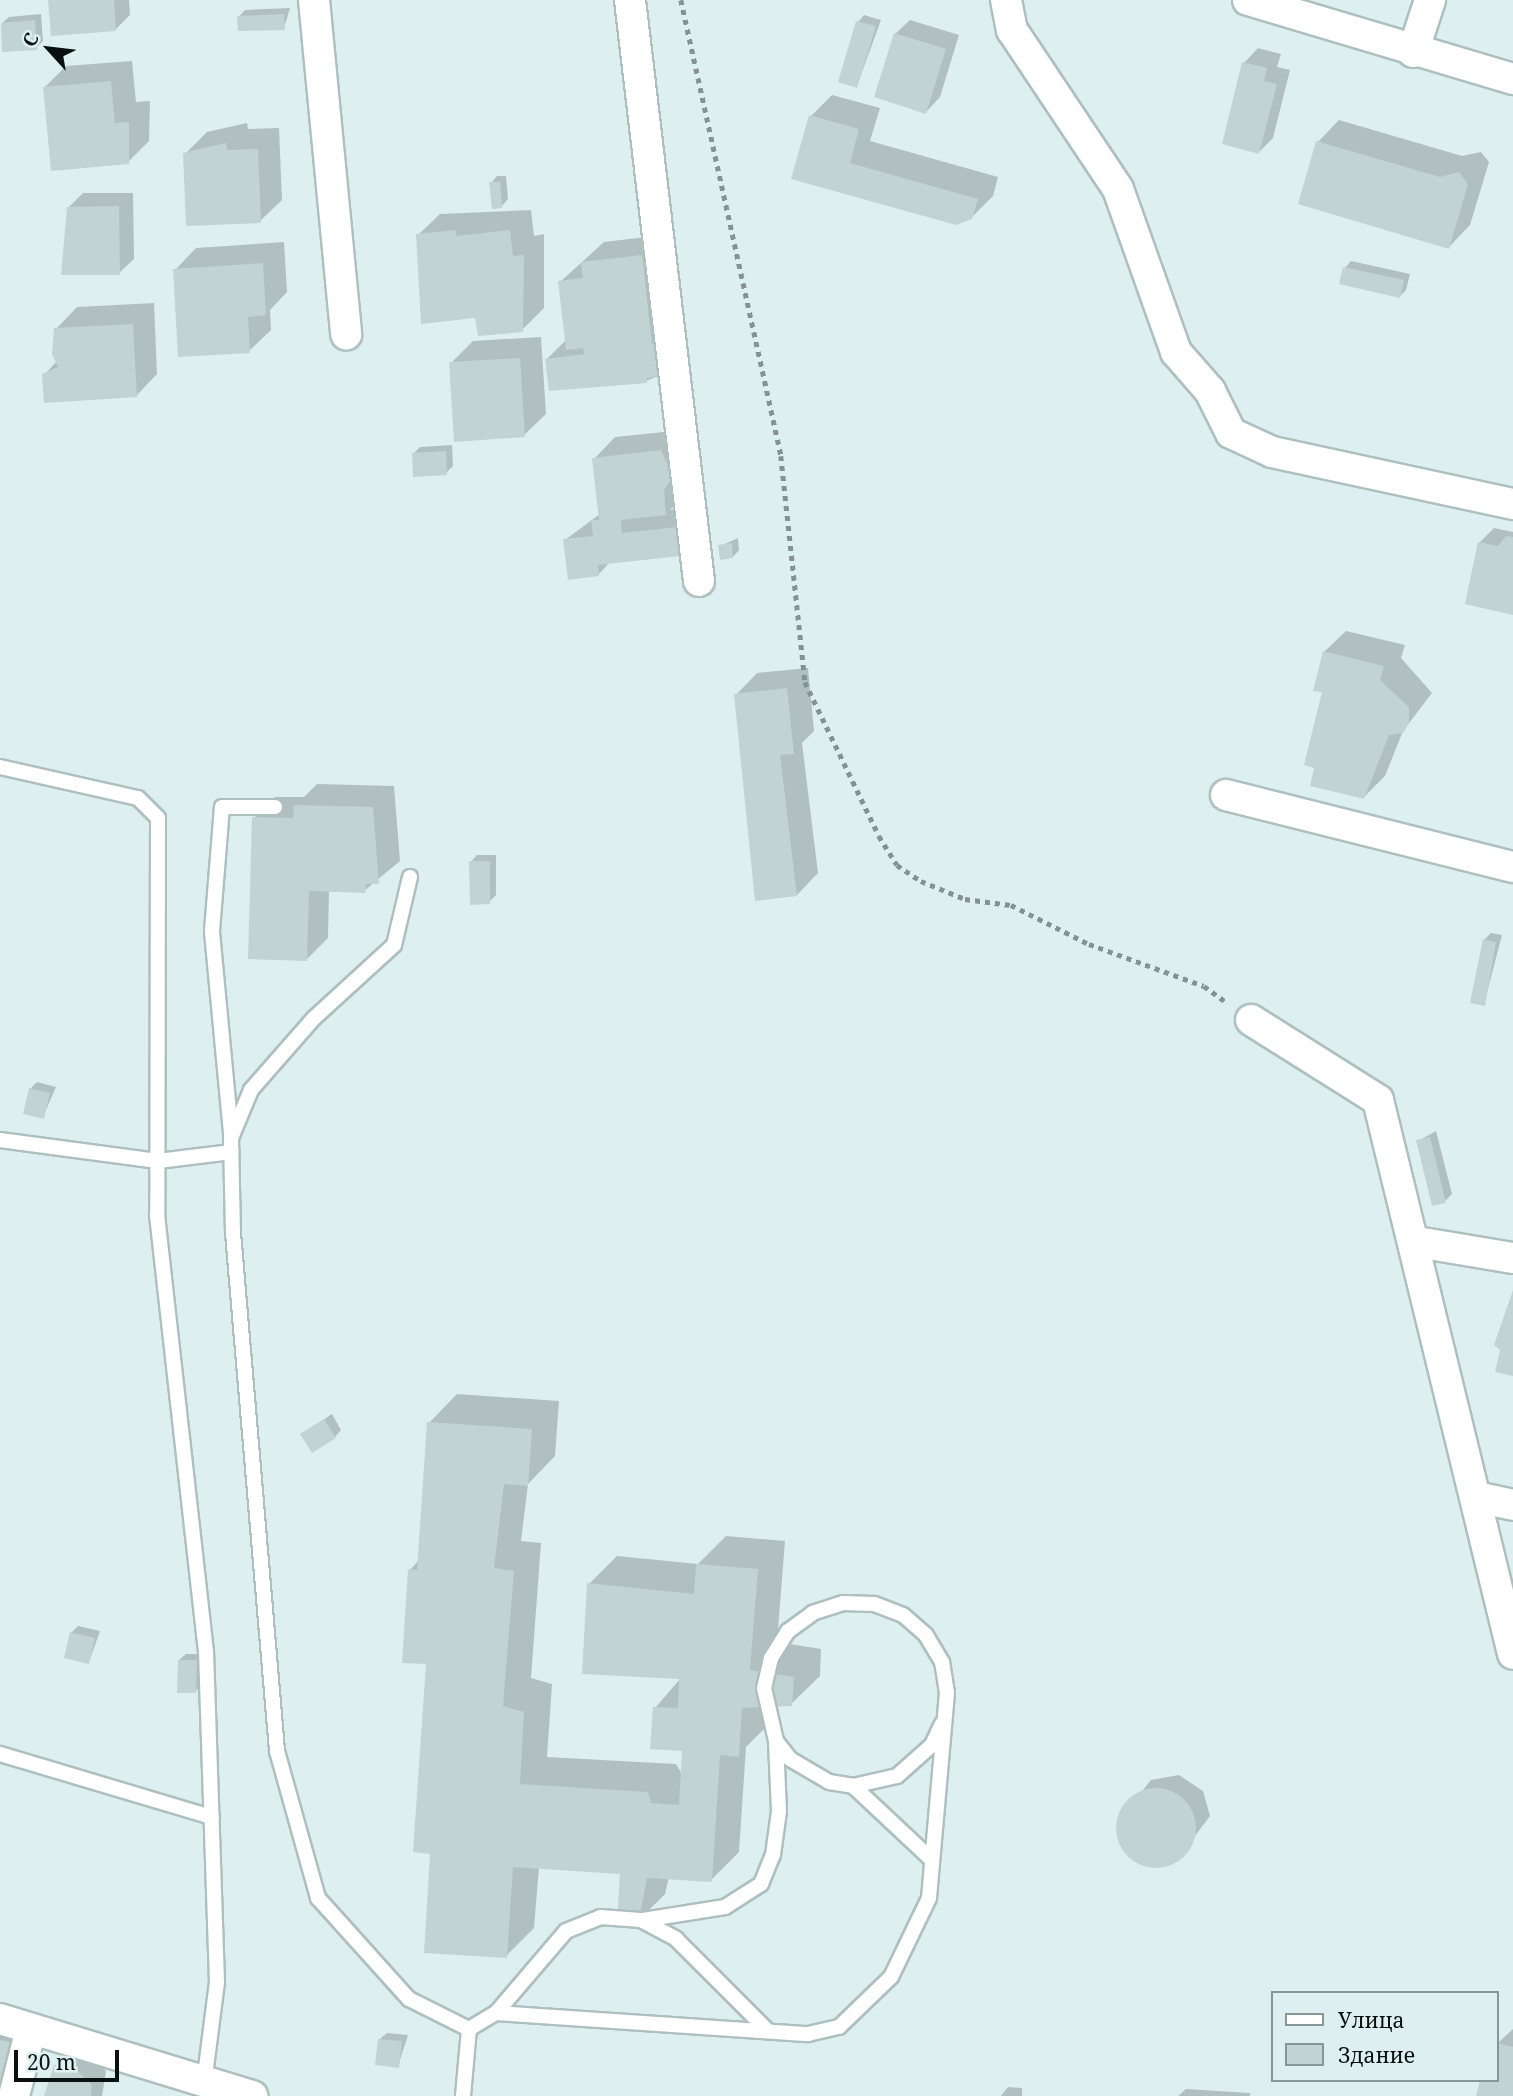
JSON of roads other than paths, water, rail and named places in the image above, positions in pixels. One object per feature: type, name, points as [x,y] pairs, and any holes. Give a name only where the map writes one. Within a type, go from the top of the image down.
[{"type":"street","points":[[314,0],[346,334]]},
{"type":"street","points":[[630,0],[699,581]]},
{"type":"street","points":[[1006,0],[1012,30],[1118,189],[1176,352],[1210,391],[1231,432],[1272,452],[1513,504]]},
{"type":"street","points":[[1248,0],[1413,52],[1513,79]]},
{"type":"street","points":[[1413,52],[1430,0]]},
{"type":"street","points":[[1226,795],[1513,866]]},
{"type":"street","points":[[1251,1020],[1378,1100],[1417,1242],[1513,1654]]},
{"type":"street","points":[[1417,1242],[1513,1258]]},
{"type":"street","points":[[1476,1497],[1513,1505]]},
{"type":"street","points":[[0,2019],[203,2084],[251,2096]]},
{"type":"street","points":[[15,2096],[31,2029]]},
{"type":"lane","points":[[0,767],[138,798],[158,818],[157,1215],[206,1651],[212,1817],[216,1982],[203,2084]]},
{"type":"lane","points":[[275,807],[222,807],[212,931],[277,1751],[318,1898],[409,1999],[469,2029]]},
{"type":"lane","points":[[231,1145],[251,1090],[314,1018],[394,945],[410,877]]},
{"type":"lane","points":[[0,1140],[158,1161],[231,1145]]},
{"type":"lane","points":[[469,2029],[496,2013],[566,1931],[600,1917],[641,1920],[725,1907],[761,1884],[773,1855],[779,1811],[776,1741],[764,1688],[771,1658],[788,1631],[813,1612],[843,1603],[874,1604],[903,1615],[926,1635],[942,1662],[947,1693],[942,1724],[929,1898],[891,1977],[839,2027],[808,2034],[496,2013]]},
{"type":"lane","points":[[853,1786],[897,1776],[917,1762],[942,1724]]},
{"type":"lane","points":[[776,1741],[808,1773],[853,1786],[932,1860]]},
{"type":"lane","points":[[0,1754],[212,1817]]},
{"type":"lane","points":[[641,1920],[685,1947],[768,2031]]},
{"type":"lane","points":[[463,2096],[469,2029]]}]
